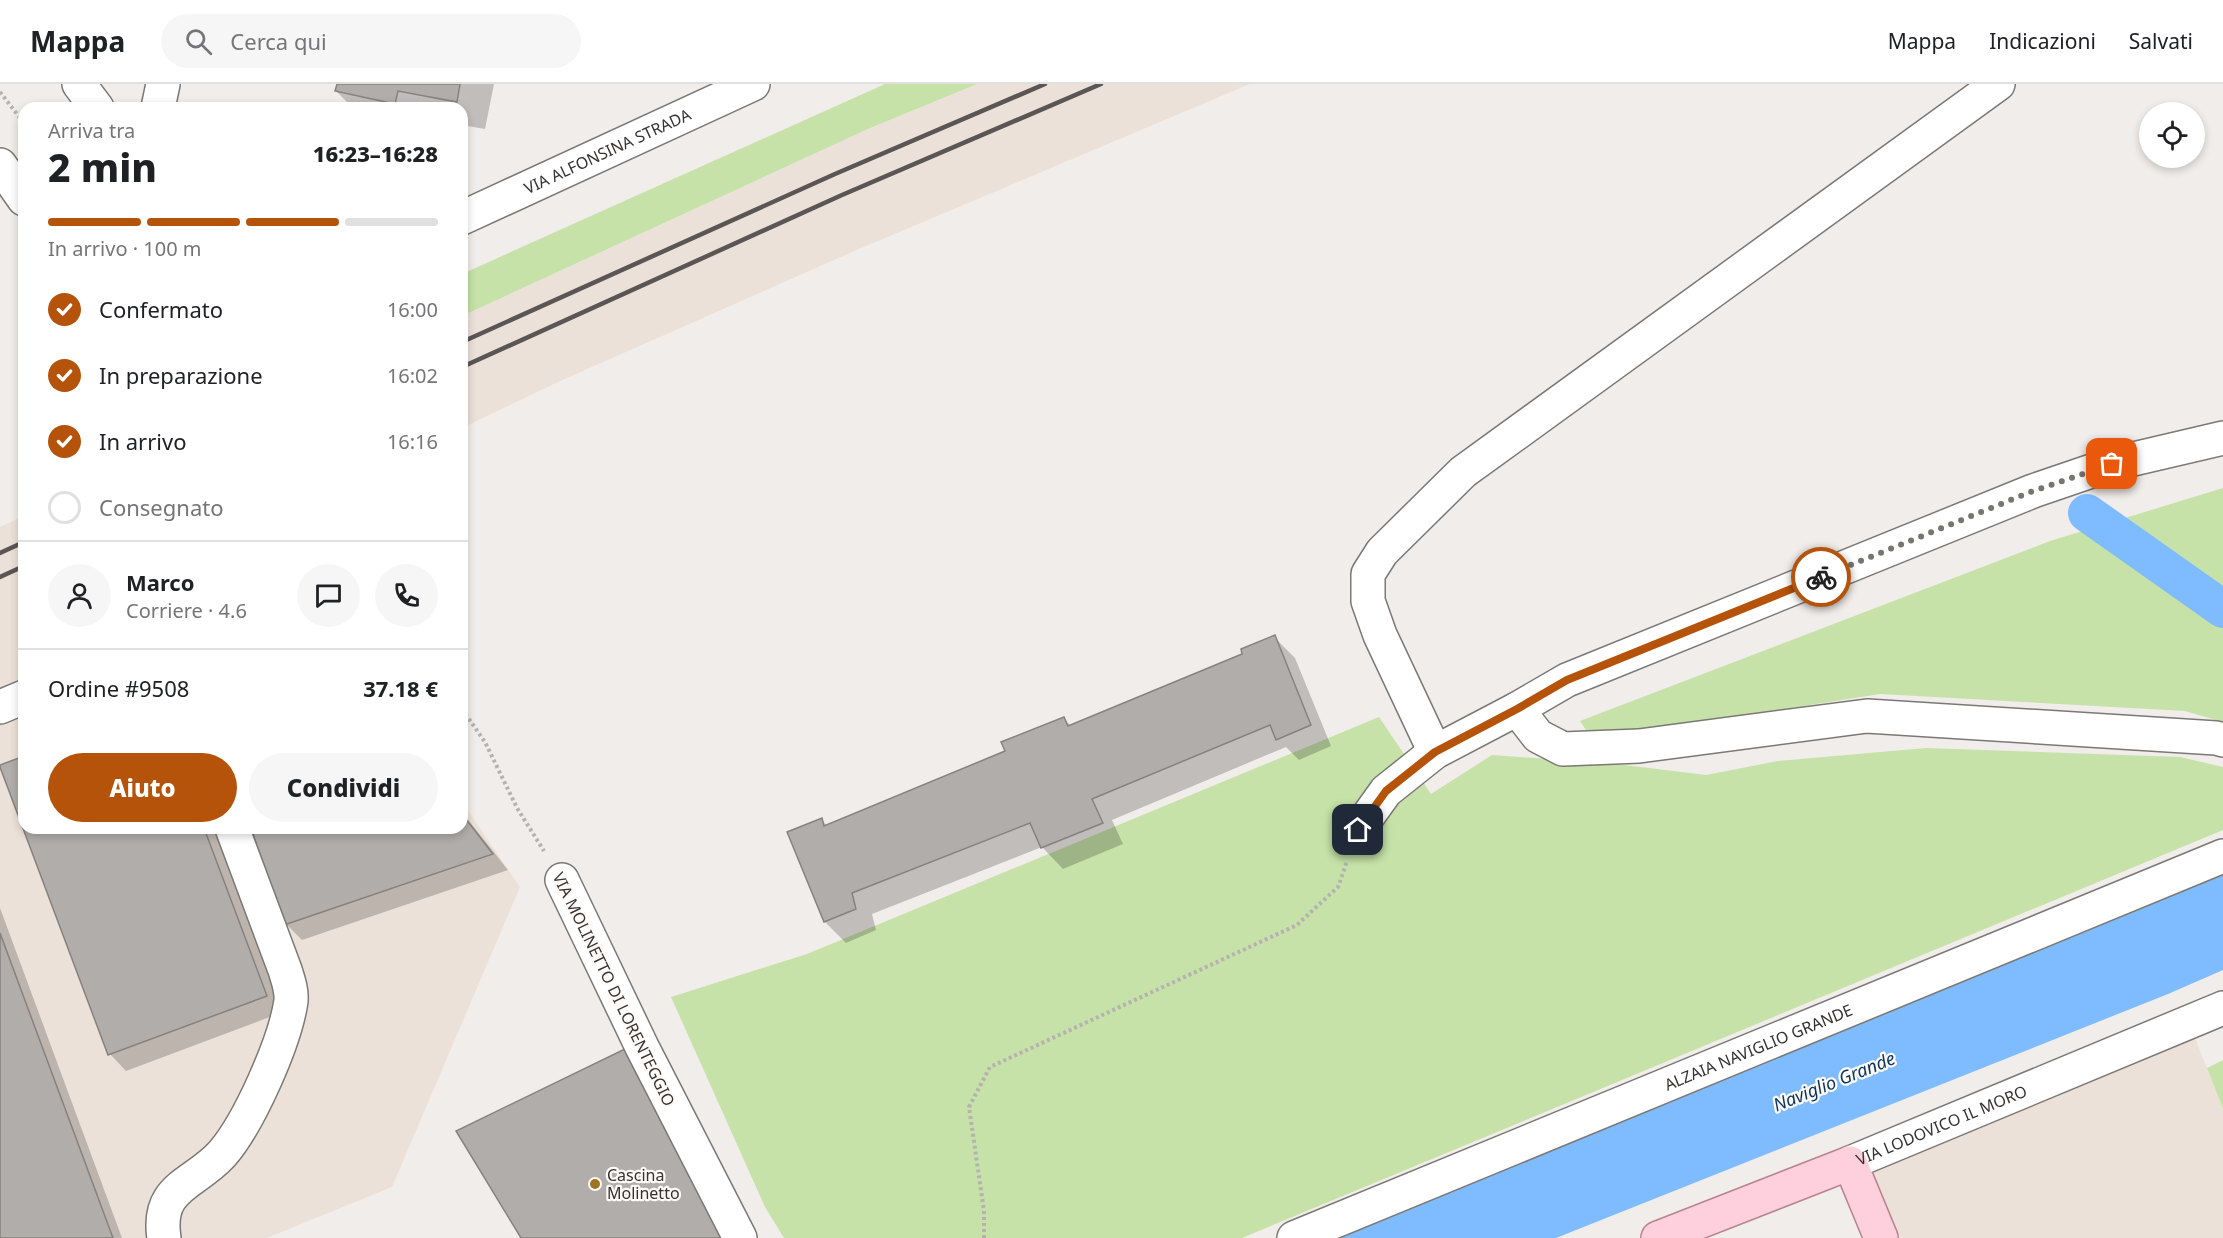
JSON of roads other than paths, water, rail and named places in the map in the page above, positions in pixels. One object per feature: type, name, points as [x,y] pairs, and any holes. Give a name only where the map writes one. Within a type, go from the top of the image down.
[{"type":"main road","name":"VIA LODOVICO IL MORO","points":[[1658,1238],[1850,1163]]},
{"type":"main road","points":[[1850,1163],[1881,1238]]},
{"type":"street","points":[[79,84],[92,102]]},
{"type":"street","points":[[159,102],[163,84]]},
{"type":"street","name":"VIA ALFONSINA STRADA","points":[[468,215],[753,84]]},
{"type":"street","points":[[1435,752],[1384,645],[1368,601],[1368,574],[1383,552],[1463,472],[1998,84]]},
{"type":"street","points":[[0,165],[18,190]]},
{"type":"street","points":[[1358,830],[1386,791],[1435,752],[1567,680],[2033,491],[2112,464],[2223,438]]},
{"type":"street","points":[[0,707],[18,700]]},
{"type":"street","points":[[1517,709],[1538,735],[1563,749],[1639,746],[1867,716],[2223,740]]},
{"type":"street","points":[[164,1238],[162,1220],[166,1203],[174,1191],[220,1155],[241,1128],[257,1097],[279,1042],[291,1002],[291,989],[285,970],[234,834]]},
{"type":"street","name":"ALZAIA NAVIGLIO GRANDE","points":[[1294,1238],[2223,856]]},
{"type":"street","name":"VIA MOLINETTO DI LORENTEGGIO","points":[[562,880],[642,1047],[740,1238]]},
{"type":"street","name":"VIA LODOVICO IL MORO","points":[[1850,1163],[2223,1008]]},
{"type":"water","name":"Naviglio Grande","points":[[2223,872],[2223,970],[2168,994],[1556,1238],[1338,1238]]},
{"type":"waterway","points":[[2087,513],[2223,609]]},
{"type":"railway","points":[[468,339],[835,174],[1045,84]]},
{"type":"railway","points":[[468,364],[842,195],[1101,84]]},
{"type":"railway","points":[[0,553],[18,545]]},
{"type":"railway","points":[[0,577],[18,569]]},
{"type":"place","name":"Cascina Molinetto","points":[[595,1184]]}]
